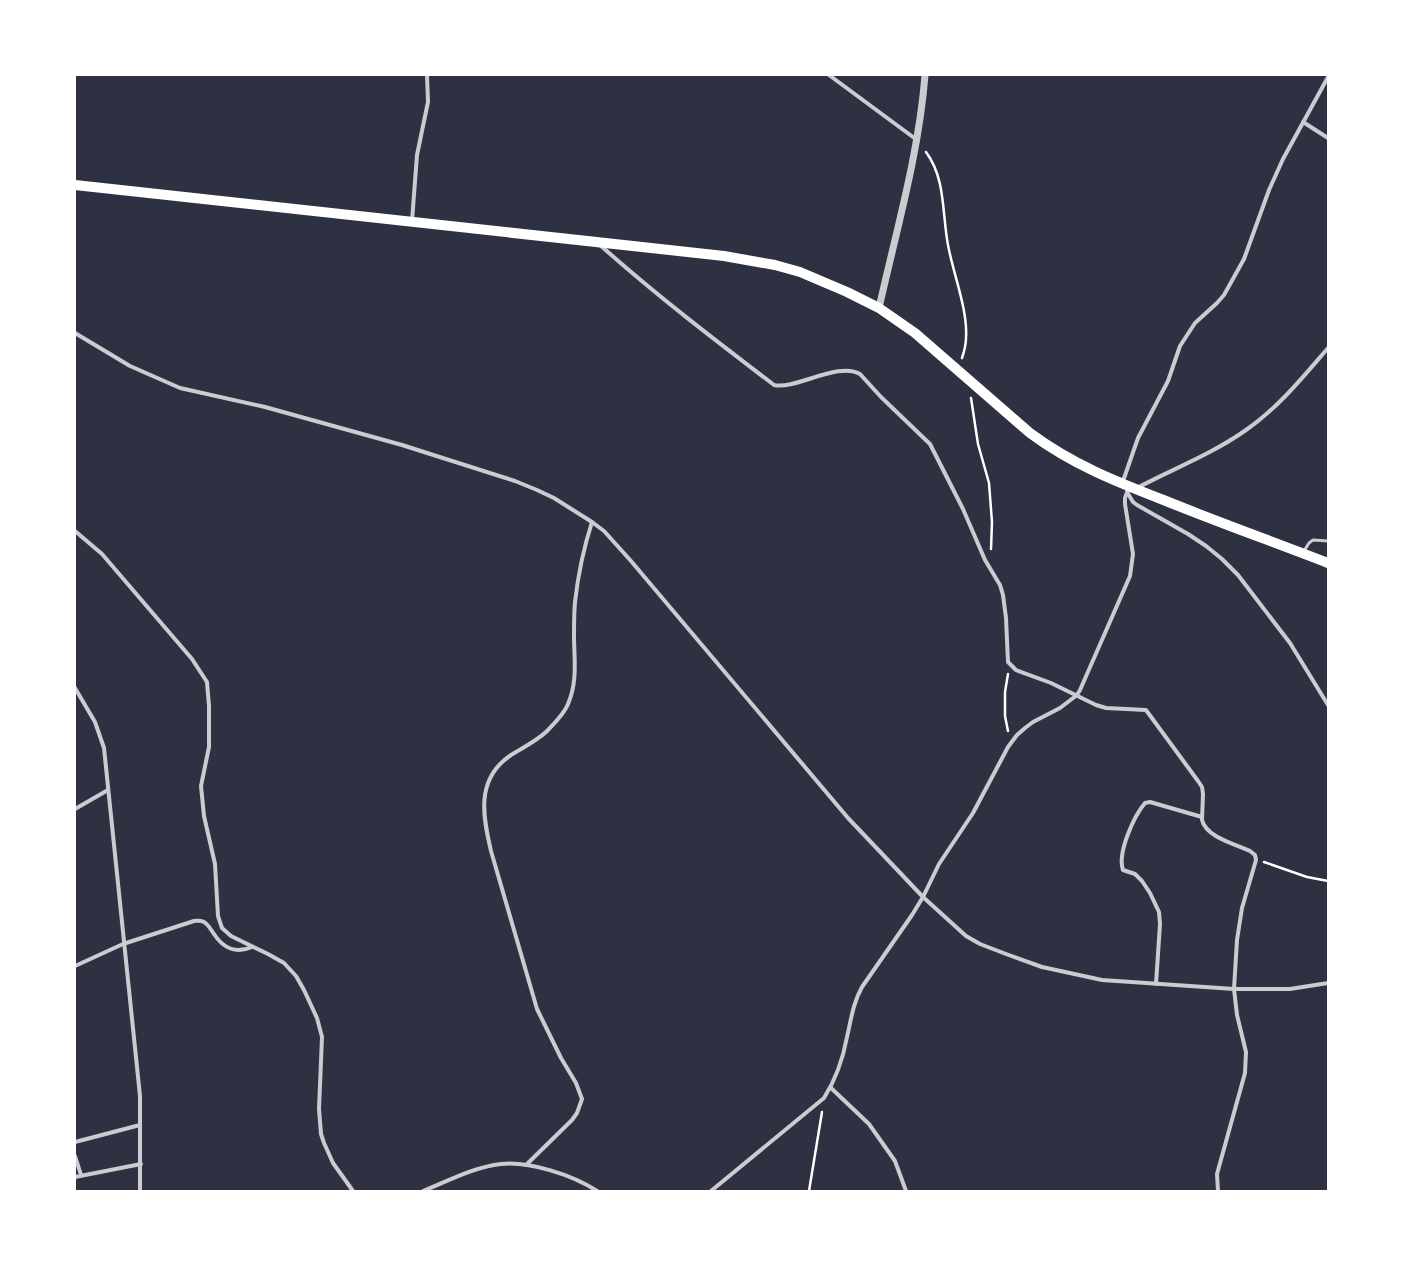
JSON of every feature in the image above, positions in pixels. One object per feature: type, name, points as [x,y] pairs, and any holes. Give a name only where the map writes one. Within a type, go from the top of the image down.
[{"type":"main road","points":[[75,185],[724,256],[775,265],[822,281],[879,308],[914,333],[1030,433],[1076,463],[1128,488],[1328,563]]},
{"type":"street","points":[[412,222],[417,155],[428,102],[427,75]]},
{"type":"street","points":[[829,75],[917,140]]},
{"type":"street","points":[[879,308],[917,140],[925,75]]},
{"type":"street","points":[[711,1191],[824,1098],[831,1088],[841,1063],[853,1008],[857,997],[923,897],[939,864],[973,813],[1008,747],[1017,735],[1025,728],[1060,708],[1077,695],[1130,576],[1133,554],[1125,504],[1138,438],[1168,381],[1180,346],[1195,324],[1224,294],[1244,259],[1269,190],[1283,159],[1328,77]]},
{"type":"street","points":[[1303,122],[1328,138]]},
{"type":"street","points":[[597,242],[655,292],[774,385],[783,386],[819,375],[850,371],[860,374],[881,397],[930,444],[963,509],[985,560],[1000,585],[1003,595],[1008,636],[1008,662],[1010,666],[1016,670],[1051,683],[1096,705],[1106,708],[1146,710],[1202,787],[1202,816],[1207,830],[1250,851],[1255,855],[1256,860],[1242,908],[1237,940],[1234,989],[1237,1015],[1246,1052],[1245,1073],[1217,1174],[1218,1191]]},
{"type":"street","points":[[75,333],[130,366],[180,388],[265,407],[402,445],[514,481],[554,498],[592,522],[604,531],[631,561],[848,818],[923,897],[966,936],[980,944],[1042,967],[1102,980],[1234,989],[1290,989],[1328,983]]},
{"type":"street","points":[[1128,488],[1229,441],[1247,430],[1284,397],[1328,348]]},
{"type":"street","points":[[1128,488],[1133,502],[1206,546],[1238,575],[1290,643],[1328,705]]},
{"type":"street","points":[[526,1165],[572,1120],[577,1113],[582,1099],[576,1083],[561,1058],[537,1009],[491,851],[486,829],[483,801],[486,787],[500,764],[509,756],[542,736],[557,721],[568,705],[575,676],[575,601],[585,544],[592,522]]},
{"type":"street","points":[[75,531],[102,554],[192,659],[207,682],[209,706],[209,747],[201,786],[204,816],[215,864],[218,916],[222,928],[227,933],[277,959],[290,969],[304,990],[317,1018],[322,1037],[319,1109],[321,1134],[333,1163],[353,1191]]},
{"type":"street","points":[[75,688],[96,722],[104,748],[123,944],[140,1096],[140,1191]]},
{"type":"street","points":[[75,808],[108,790]]},
{"type":"street","points":[[1156,984],[1160,924],[1159,912],[1150,893],[1142,881],[1135,874],[1123,870],[1121,865],[1124,850],[1136,817],[1145,803],[1150,802],[1202,816]]},
{"type":"street","points":[[75,966],[123,944],[194,920],[202,920],[222,943],[233,950],[244,950],[252,947]]},
{"type":"street","points":[[831,1088],[869,1124],[895,1161],[906,1191]]},
{"type":"street","points":[[75,1142],[140,1125]]},
{"type":"street","points":[[75,1156],[81,1175]]},
{"type":"street","points":[[75,1177],[141,1164]]},
{"type":"street","points":[[423,1191],[467,1173],[500,1164],[526,1165],[553,1171],[597,1191]]},
{"type":"lane","points":[[1303,553],[1309,543],[1313,540],[1328,541]]},
{"type":"path","points":[[917,140],[931,160],[939,181],[948,246],[965,320],[967,336],[958,370]]},
{"type":"path","points":[[968,380],[978,444],[989,483],[992,522],[990,554],[992,570]]},
{"type":"path","points":[[1008,747],[1008,727],[1005,716],[1005,692],[1010,666]]},
{"type":"path","points":[[1256,860],[1307,877],[1328,881]]},
{"type":"path","points":[[809,1191],[824,1098]]}]
